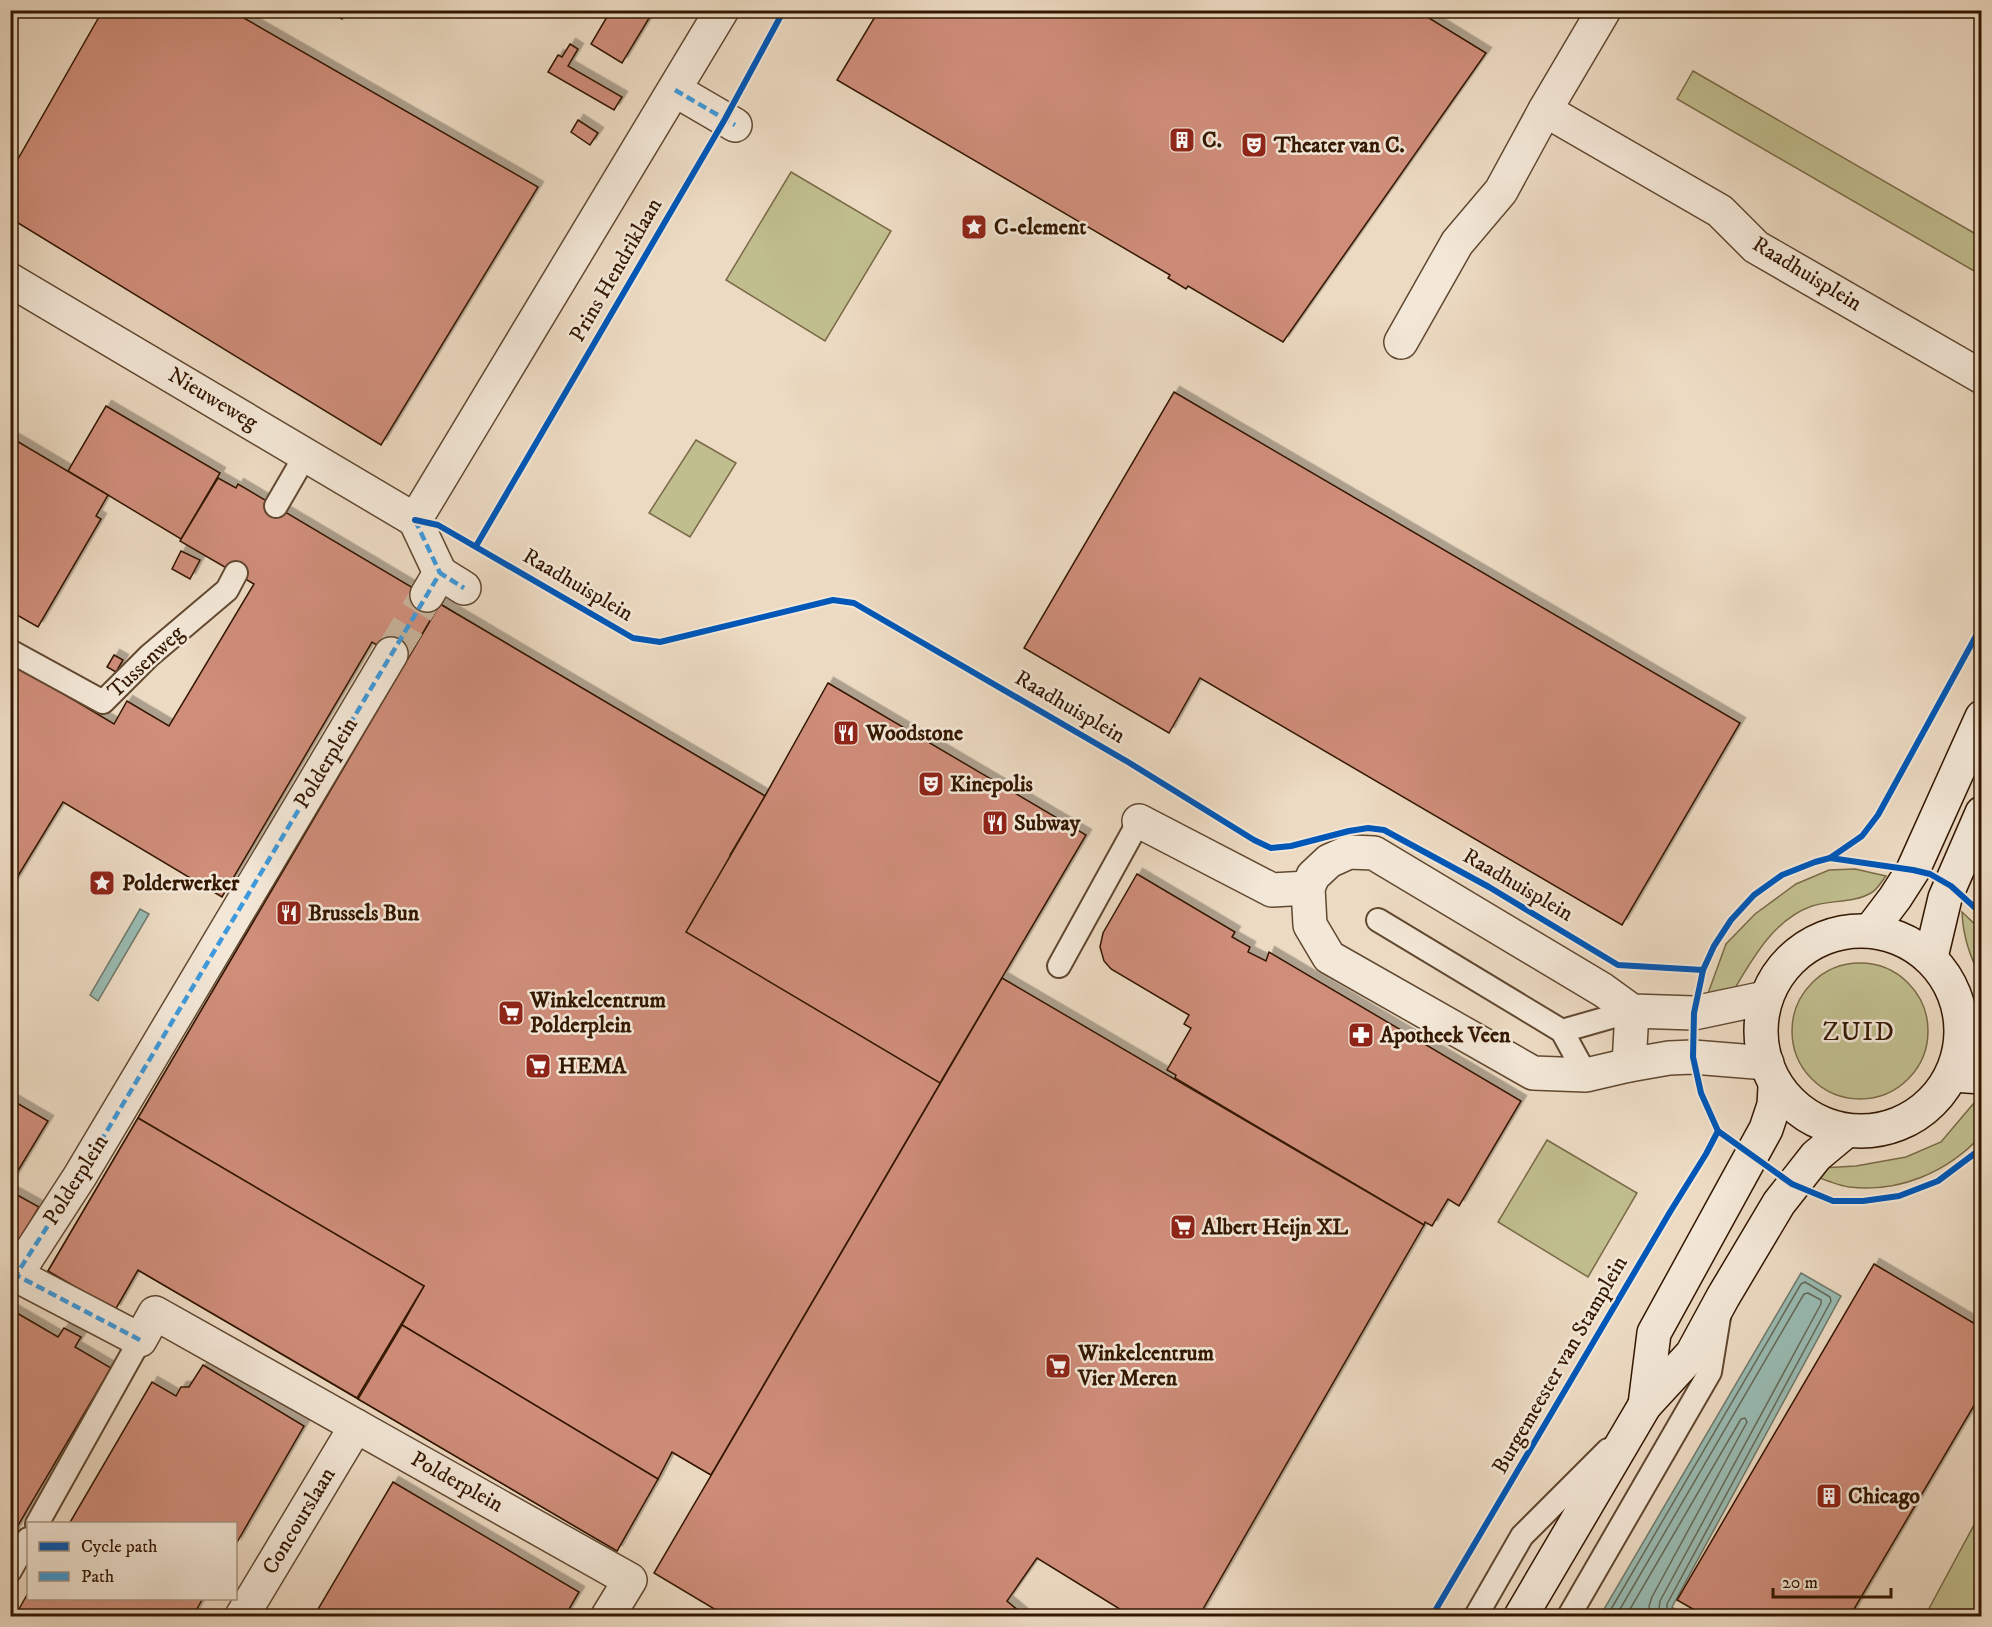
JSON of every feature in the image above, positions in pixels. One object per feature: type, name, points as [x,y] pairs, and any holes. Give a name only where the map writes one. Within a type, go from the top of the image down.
[{"type":"street","name":"Prins Hendriklaan","points":[[415,520],[722,10]]},
{"type":"street","points":[[1401,342],[1457,243],[1501,191],[1545,110],[1604,10]]},
{"type":"street","points":[[675,90],[735,125]]},
{"type":"street","name":"Raadhuisplein","points":[[1545,110],[1720,211],[1756,247],[1982,377]]},
{"type":"street","name":"Nieuweweg","points":[[10,280],[415,520]]},
{"type":"street","points":[[415,520],[443,586]]},
{"type":"street","name":"Polderplein","points":[[391,654],[80,1176],[13,1280],[140,1340],[155,1313],[630,1580],[608,1617]]},
{"type":"street","points":[[1870,931],[1912,870],[1982,717]]},
{"type":"street","points":[[1931,957],[1946,897],[1982,813]]},
{"type":"street","points":[[1139,821],[1272,890],[1308,888],[1310,925],[1329,957],[1533,1073],[1586,1075],[1669,1058],[1693,1057],[1771,1074],[1798,1109],[1823,1123],[1846,1131],[1865,1132],[1887,1128],[1912,1119],[1934,1099],[1967,1076],[1960,1047],[1972,1023],[1931,957],[1902,939],[1870,931],[1840,933],[1816,942],[1798,953],[1781,970],[1765,998],[1761,1029],[1771,1074],[1774,1105],[1766,1129],[1654,1333],[1639,1416]]},
{"type":"street","name":"Raadhuisplein","points":[[1308,888],[1313,876],[1329,861],[1349,852],[1374,853],[1603,990],[1632,1011]]},
{"type":"street","points":[[1629,1065],[1632,1011],[1694,1014],[1765,998]]},
{"type":"street","points":[[1521,1617],[1639,1416],[1692,1354],[1723,1297],[1792,1184],[1815,1156],[1846,1131]]},
{"type":"street","name":"Concourslaan","points":[[242,1617],[356,1426]]},
{"type":"lane","points":[[276,506],[305,456]]},
{"type":"lane","name":"Tussenweg","points":[[10,651],[103,702],[149,656],[227,590],[236,573]]},
{"type":"lane","points":[[1059,966],[1139,821]]},
{"type":"lane","points":[[1378,920],[1562,1030],[1586,1075]]},
{"type":"lane","points":[[1562,1030],[1632,1011]]},
{"type":"lane","points":[[1569,1617],[1710,1372],[1723,1297]]},
{"type":"lane","points":[[38,1522],[140,1340]]},
{"type":"lane","points":[[1476,1617],[1522,1536],[1639,1416]]},
{"type":"lane","points":[[10,1571],[27,1541]]},
{"type":"shaded area","points":[[1693,71],[1981,237],[1981,275],[1677,99]]},
{"type":"shaded area","points":[[791,172],[891,231],[825,341],[726,280]]},
{"type":"shaded area","points":[[696,440],[736,463],[690,537],[649,513]]},
{"type":"shaded area","points":[[1855,869],[1886,876],[1871,893],[1850,900],[1812,906],[1787,920],[1767,940],[1735,988],[1707,996],[1726,944],[1755,914],[1796,884],[1829,870]]},
{"type":"shaded area","points":[[1962,912],[1981,930],[1981,979],[1968,946]]},
{"type":"shaded area","points":[[1860,963],[1886,968],[1898,974],[1908,983],[1917,993],[1923,1005],[1928,1031],[1923,1057],[1917,1069],[1908,1079],[1898,1088],[1886,1094],[1860,1099],[1834,1094],[1822,1088],[1812,1079],[1803,1069],[1797,1057],[1792,1031],[1797,1005],[1803,993],[1812,983],[1822,974],[1834,968]]},
{"type":"shaded area","points":[[1981,1101],[1981,1136],[1968,1149],[1938,1170],[1904,1183],[1868,1188],[1844,1186],[1810,1174],[1821,1168],[1856,1166],[1906,1157],[1941,1142],[1974,1103]]},
{"type":"shaded area","points":[[1547,1140],[1637,1193],[1588,1277],[1498,1222]]},
{"type":"shaded area","points":[[1981,1512],[1981,1616],[1925,1616]]},
{"type":"water","points":[[140,909],[149,914],[98,1001],[90,995]]},
{"type":"water","points":[[1801,1273],[1841,1296],[1672,1607],[1684,1616],[1600,1616]]},
{"type":"building","points":[[103,10],[230,10],[538,187],[381,445],[10,218],[10,173]]},
{"type":"building","points":[[327,10],[347,10],[342,19]]},
{"type":"building","points":[[611,10],[654,10],[622,63],[591,44]]},
{"type":"building","name":"C.","points":[[879,10],[1416,10],[1486,53],[1283,342],[1188,286],[1186,289],[1168,278],[1170,275],[837,80]]},
{"type":"building","points":[[570,44],[578,49],[568,66],[622,97],[614,110],[548,72],[558,55],[562,57]]},
{"type":"building","points":[[578,120],[598,133],[590,145],[571,132]]},
{"type":"building","points":[[1174,392],[1740,723],[1622,925],[1200,678],[1169,733],[1024,648]]},
{"type":"building","points":[[106,406],[220,473],[181,539],[68,471]]},
{"type":"building","points":[[10,437],[108,495],[96,516],[101,519],[38,627],[10,611]]},
{"type":"building","points":[[218,478],[236,488],[238,484],[440,604],[406,663],[372,642],[222,897],[63,802],[10,889],[10,662],[114,724],[127,701],[169,726],[254,584],[180,541]]},
{"type":"building","points":[[181,551],[200,560],[190,579],[172,569]]},
{"type":"building","name":"Winkelcentrum Polderplein","points":[[440,604],[765,796],[686,932],[940,1083],[711,1475],[672,1452],[617,1551],[138,1270],[115,1310],[48,1271]]},
{"type":"building","name":"Winkelcentrum Polderplein","points":[[440,604],[765,796],[730,855],[986,1005],[711,1475],[672,1452],[658,1479],[402,1325],[424,1286],[138,1118]]},
{"type":"building","points":[[114,655],[123,660],[116,672],[107,667]]},
{"type":"building","points":[[828,683],[1086,835],[940,1083],[686,932]]},
{"type":"building","points":[[1137,874],[1235,932],[1232,937],[1250,947],[1248,952],[1266,961],[1269,952],[1521,1101],[1459,1206],[1448,1199],[1432,1226],[1425,1222],[1424,1225],[1175,1078],[1176,1075],[1167,1070],[1191,1028],[1184,1024],[1189,1015],[1111,969],[1104,961],[1100,947],[1103,933]]},
{"type":"building","name":"Winkelcentrum Vier Meren","points":[[1002,978],[1424,1225],[1199,1616],[1131,1616],[1037,1558],[1007,1601],[1025,1616],[726,1616],[654,1573]]},
{"type":"building","points":[[10,1099],[48,1121],[10,1184]]},
{"type":"building","points":[[138,1118],[424,1286],[357,1398],[138,1270],[115,1310],[48,1271]]},
{"type":"building","points":[[10,1191],[39,1207],[10,1255]]},
{"type":"building","name":"Chicago","points":[[1874,1264],[1982,1328],[1982,1392],[1850,1616],[1705,1616],[1677,1600]]},
{"type":"building","points":[[10,1309],[58,1337],[64,1328],[81,1337],[75,1347],[111,1368],[10,1539]]},
{"type":"building","points":[[402,1325],[658,1479],[617,1551],[358,1399]]},
{"type":"building","points":[[203,1365],[304,1426],[237,1542],[237,1522],[70,1522],[152,1382],[176,1396],[181,1387],[189,1387]]},
{"type":"building","points":[[393,1482],[579,1592],[565,1616],[314,1616]]},
{"type":"building","points":[[27,1595],[27,1600],[202,1600],[193,1616],[15,1616]]},
{"type":"tunnel","points":[[391,654],[427,595]]},
{"type":"marked path","points":[[675,90],[735,125]]},
{"type":"marked path","points":[[415,520],[440,573]]},
{"type":"marked path","points":[[140,1340],[16,1275],[80,1176],[440,573],[464,588]]},
{"type":"cycle path","points":[[476,546],[725,119],[784,10]]},
{"type":"cycle path","points":[[415,520],[438,525],[633,638],[660,642],[833,600],[854,603],[1271,848],[1291,846],[1349,831],[1368,828],[1384,830],[1489,887],[1618,965],[1703,970]]},
{"type":"cycle path","points":[[1830,858],[1862,836],[1878,815],[1982,625]]},
{"type":"cycle path","points":[[1982,914],[1951,886],[1930,874],[1913,870],[1830,858],[1782,875],[1754,895],[1731,920],[1714,946],[1703,970],[1694,1013],[1693,1057],[1701,1093],[1718,1131],[1792,1184],[1833,1201],[1863,1201],[1899,1196],[1938,1181],[1982,1148]]},
{"type":"cycle path","name":"Burgemeester van Stamplein","points":[[1432,1616],[1718,1131]]},
{"type":"place","name":"C.","points":[[1182,140]]},
{"type":"place","name":"Theater van C.","points":[[1254,145]]},
{"type":"place","name":"C-element","points":[[974,227]]},
{"type":"place","name":"Woodstone","points":[[846,733]]},
{"type":"place","name":"Kinepolis","points":[[931,784]]},
{"type":"place","name":"Subway","points":[[995,823]]},
{"type":"place","name":"Polderwerker","points":[[102,883]]},
{"type":"place","name":"Brussels Bun","points":[[289,913]]},
{"type":"place","name":"Winkelcentrum Polderplein","points":[[511,1013]]},
{"type":"place","name":"Apotheek Veen","points":[[1361,1035]]},
{"type":"place","name":"HEMA","points":[[538,1066]]},
{"type":"place","name":"Albert Heijn XL","points":[[1183,1227]]},
{"type":"place","name":"Winkelcentrum Vier Meren","points":[[1058,1366]]},
{"type":"place","name":"Chicago","points":[[1829,1496]]},
{"type":"district","name":"ZUID","points":[[1859,1032]]}]
